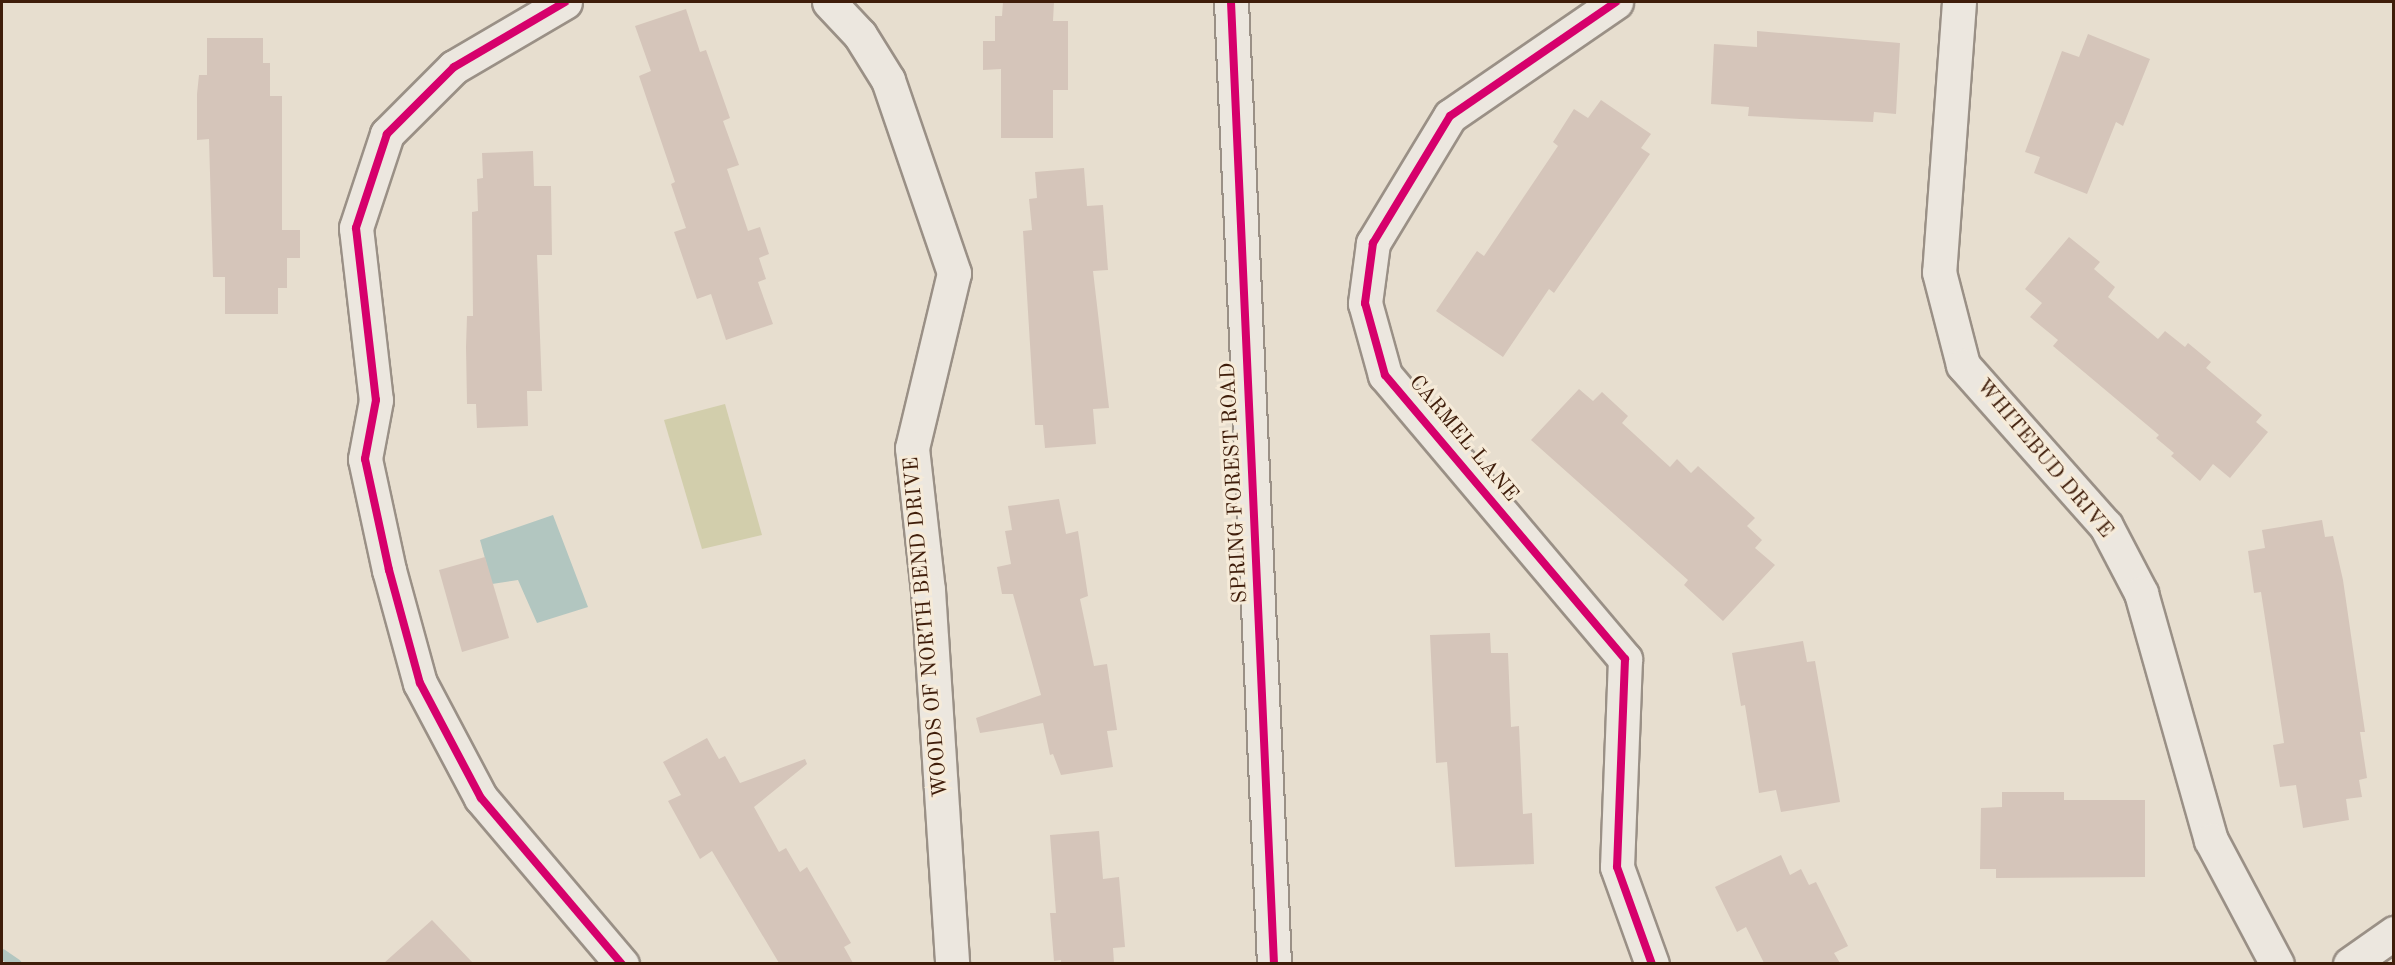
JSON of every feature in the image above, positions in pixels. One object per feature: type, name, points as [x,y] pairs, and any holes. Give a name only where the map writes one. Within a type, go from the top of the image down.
[{"type":"street","points":[[565,2],[454,67],[387,134],[356,228],[376,400],[365,459],[389,570],[420,683],[481,798],[622,963]]},
{"type":"street","name":"WOODS OF NORTH BEND DRIVE","points":[[829,2],[860,35],[888,81],[954,273],[912,448],[928,590],[952,963]]},
{"type":"street","name":"SPRING FOREST ROAD","points":[[1232,2],[1274,963]]},
{"type":"street","name":"CARMEL LANE","points":[[1616,2],[1450,116],[1373,243],[1365,303],[1385,375],[1625,659],[1617,867],[1653,963]]},
{"type":"street","name":"WHITEBUD DRIVE","points":[[1959,2],[1939,272],[1963,364],[2106,526],[2141,593],[2211,840],[2277,963]]},
{"type":"street","points":[[2350,963],[2394,933]]},
{"type":"shaded area","points":[[725,404],[762,535],[702,549],[664,420]]},
{"type":"shaded area","points":[[553,515],[588,607],[537,623],[518,580],[492,584],[480,540]]},
{"type":"building","points":[[1003,2],[1054,2],[1053,21],[1068,21],[1068,90],[1053,90],[1053,138],[1001,138],[1001,69],[983,70],[983,41],[995,41],[995,16],[1002,16]]},
{"type":"building","points":[[686,9],[700,52],[706,50],[730,118],[723,121],[739,165],[727,169],[748,231],[760,227],[769,254],[759,258],[766,279],[758,282],[773,324],[726,340],[711,294],[697,299],[674,232],[686,228],[671,184],[675,182],[639,76],[651,71],[635,26]]},
{"type":"building","points":[[1757,31],[1900,43],[1896,114],[1874,112],[1873,122],[1800,119],[1748,116],[1749,107],[1711,104],[1714,44],[1757,47]]},
{"type":"building","points":[[2088,34],[2150,59],[2123,126],[2116,122],[2087,194],[2034,173],[2040,157],[2025,152],[2062,51],[2079,57]]},
{"type":"building","points":[[207,38],[263,38],[263,63],[270,63],[270,96],[282,96],[282,230],[300,230],[300,258],[287,258],[287,288],[278,288],[278,314],[225,314],[225,277],[213,277],[209,139],[197,140],[197,94],[199,75],[207,75]]},
{"type":"building","points":[[1601,100],[1651,134],[1641,148],[1650,154],[1554,293],[1549,289],[1503,357],[1436,311],[1477,251],[1484,256],[1558,146],[1553,142],[1574,109],[1588,118]]},
{"type":"building","points":[[533,151],[534,186],[551,186],[552,255],[537,255],[542,391],[527,391],[528,426],[477,428],[476,404],[467,404],[466,347],[467,316],[473,316],[472,212],[478,211],[477,179],[483,178],[482,153]]},
{"type":"building","points":[[1084,168],[1087,206],[1103,205],[1108,270],[1093,271],[1109,408],[1093,409],[1096,444],[1045,448],[1043,425],[1035,425],[1023,231],[1032,230],[1029,199],[1037,198],[1035,172]]},
{"type":"building","points":[[2069,237],[2100,262],[2094,269],[2115,287],[2108,297],[2158,339],[2165,331],[2185,347],[2188,343],[2211,362],[2206,368],[2262,415],[2256,422],[2268,432],[2230,478],[2213,464],[2200,481],[2171,456],[2174,453],[2156,438],[2159,435],[2053,346],[2058,340],[2030,317],[2042,303],[2025,289]]},
{"type":"building","points":[[1579,389],[1593,401],[1602,392],[1628,416],[1622,423],[1670,467],[1677,459],[1691,473],[1698,466],[1755,518],[1747,526],[1762,540],[1755,548],[1775,565],[1723,621],[1684,585],[1688,580],[1531,440]]},
{"type":"building","points":[[1059,499],[1066,534],[1078,531],[1088,596],[1080,599],[1094,666],[1107,664],[1117,730],[1107,731],[1113,767],[1061,775],[1053,754],[1050,755],[1043,723],[980,733],[976,718],[1041,695],[1013,594],[1002,594],[997,567],[1011,564],[1005,531],[1012,530],[1008,506]]},
{"type":"building","points":[[2322,520],[2325,537],[2333,536],[2343,580],[2365,732],[2360,732],[2367,778],[2359,780],[2362,797],[2346,799],[2349,820],[2303,828],[2296,785],[2280,787],[2273,745],[2284,743],[2261,592],[2254,593],[2248,551],[2265,548],[2262,530]]},
{"type":"building","points":[[485,557],[509,638],[462,652],[439,570]]},
{"type":"building","points":[[1490,633],[1491,653],[1508,653],[1511,727],[1519,726],[1523,814],[1532,813],[1534,864],[1455,867],[1447,762],[1436,763],[1430,635]]},
{"type":"building","points":[[1803,641],[1807,662],[1815,661],[1840,802],[1781,812],[1776,790],[1759,793],[1745,705],[1741,706],[1732,653]]},
{"type":"building","points":[[707,738],[719,759],[725,756],[740,783],[805,759],[807,764],[754,807],[779,852],[786,848],[800,872],[807,867],[851,943],[844,947],[853,963],[779,963],[712,851],[700,859],[668,801],[681,795],[663,762]]},
{"type":"building","points":[[2002,792],[2064,792],[2064,800],[2145,800],[2145,877],[1996,878],[1996,869],[1980,869],[1981,808],[2002,807]]},
{"type":"building","points":[[1099,831],[1103,879],[1119,877],[1125,947],[1113,948],[1114,963],[1054,961],[1050,913],[1056,913],[1050,835]]},
{"type":"building","points":[[1781,855],[1790,875],[1801,869],[1809,885],[1816,882],[1848,946],[1834,953],[1840,963],[1764,963],[1746,927],[1737,932],[1715,887]]},
{"type":"building","points":[[432,920],[473,963],[384,963]]},
{"type":"waterway","points":[[2,954],[17,964]]},
{"type":"cycle path","points":[[565,2],[454,67],[387,134],[356,228],[376,400],[365,459],[389,570],[420,683],[481,798],[622,964]]},
{"type":"cycle path","points":[[1231,2],[1274,964]]},
{"type":"cycle path","points":[[1616,2],[1450,116],[1373,243],[1365,303],[1385,375],[1625,659],[1617,867],[1652,964]]}]
